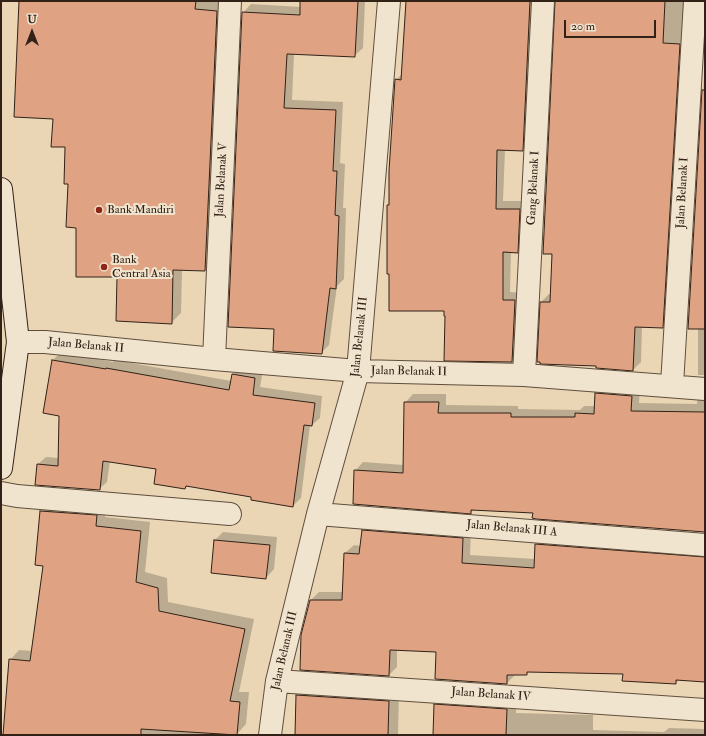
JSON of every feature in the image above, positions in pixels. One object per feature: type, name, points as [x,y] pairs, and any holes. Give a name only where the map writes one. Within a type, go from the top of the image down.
[{"type":"street","name":"Jalan Belanak V","points":[[214,358],[230,1]]},
{"type":"street","name":"Jalan Belanak III","points":[[270,735],[277,680],[318,514],[358,371],[389,1]]},
{"type":"street","name":"Gang Belanak I","points":[[524,375],[543,1]]},
{"type":"street","name":"Jalan Belanak I","points":[[672,385],[695,1]]},
{"type":"street","points":[[1,189],[18,342],[1,468]]},
{"type":"street","name":"Jalan Belanak II","points":[[18,342],[45,342],[358,371],[524,375],[672,385],[705,389]]},
{"type":"street","points":[[1,493],[17,496],[230,514]]},
{"type":"street","name":"Jalan Belanak III A","points":[[318,514],[705,545]]},
{"type":"street","name":"Jalan Belanak IV","points":[[277,680],[705,710]]},
{"type":"building","points":[[19,1],[196,1],[195,9],[217,11],[205,271],[173,270],[172,324],[116,321],[117,277],[76,277],[76,228],[66,227],[68,184],[64,184],[65,147],[51,147],[53,119],[14,117]]},
{"type":"building","points":[[300,1],[358,1],[355,57],[287,54],[284,108],[336,110],[333,171],[337,171],[335,215],[339,216],[336,289],[330,288],[322,354],[273,351],[274,329],[228,327],[242,12],[300,15]]},
{"type":"building","points":[[406,1],[530,1],[523,151],[497,150],[496,209],[520,209],[518,253],[503,252],[503,300],[515,300],[512,362],[444,361],[444,311],[389,311],[389,274],[387,274],[387,205],[389,205],[389,171],[395,79],[401,80]]},
{"type":"building","points":[[555,1],[665,1],[663,43],[680,44],[663,328],[635,327],[633,371],[596,368],[596,366],[540,364],[540,362],[537,362],[540,302],[550,302],[552,254],[543,254]]},
{"type":"building","points":[[702,90],[705,90],[705,329],[688,329]]},
{"type":"building","points":[[52,360],[229,390],[232,374],[255,378],[253,395],[315,403],[312,426],[304,425],[293,507],[251,500],[251,497],[186,486],[185,489],[154,484],[156,469],[103,461],[100,490],[35,485],[37,464],[58,466],[59,416],[43,413]]},
{"type":"building","points":[[595,393],[632,396],[631,411],[705,412],[705,532],[536,519],[532,518],[533,513],[471,510],[471,514],[353,504],[354,470],[403,473],[404,402],[439,402],[438,413],[511,413],[511,417],[575,417],[575,413],[594,414]]},
{"type":"building","points":[[40,511],[97,515],[96,526],[141,531],[136,582],[158,588],[159,611],[245,629],[230,701],[240,702],[237,735],[141,729],[141,735],[3,735],[9,659],[30,661],[43,566],[35,565]]},
{"type":"building","points":[[362,530],[463,538],[462,563],[534,568],[535,544],[705,557],[705,682],[676,680],[676,684],[622,681],[623,674],[527,672],[527,675],[507,675],[507,684],[435,679],[436,652],[390,650],[389,676],[300,670],[301,635],[310,600],[342,600],[344,553],[359,554]]},
{"type":"building","points":[[214,540],[270,545],[266,579],[211,573]]},
{"type":"building","points":[[296,695],[389,701],[388,735],[295,735]]},
{"type":"building","points":[[434,704],[507,709],[506,735],[433,735]]},
{"type":"place","name":"Bank Mandiri","points":[[99,210]]},
{"type":"place","name":"Bank Central Asia","points":[[104,267]]}]
